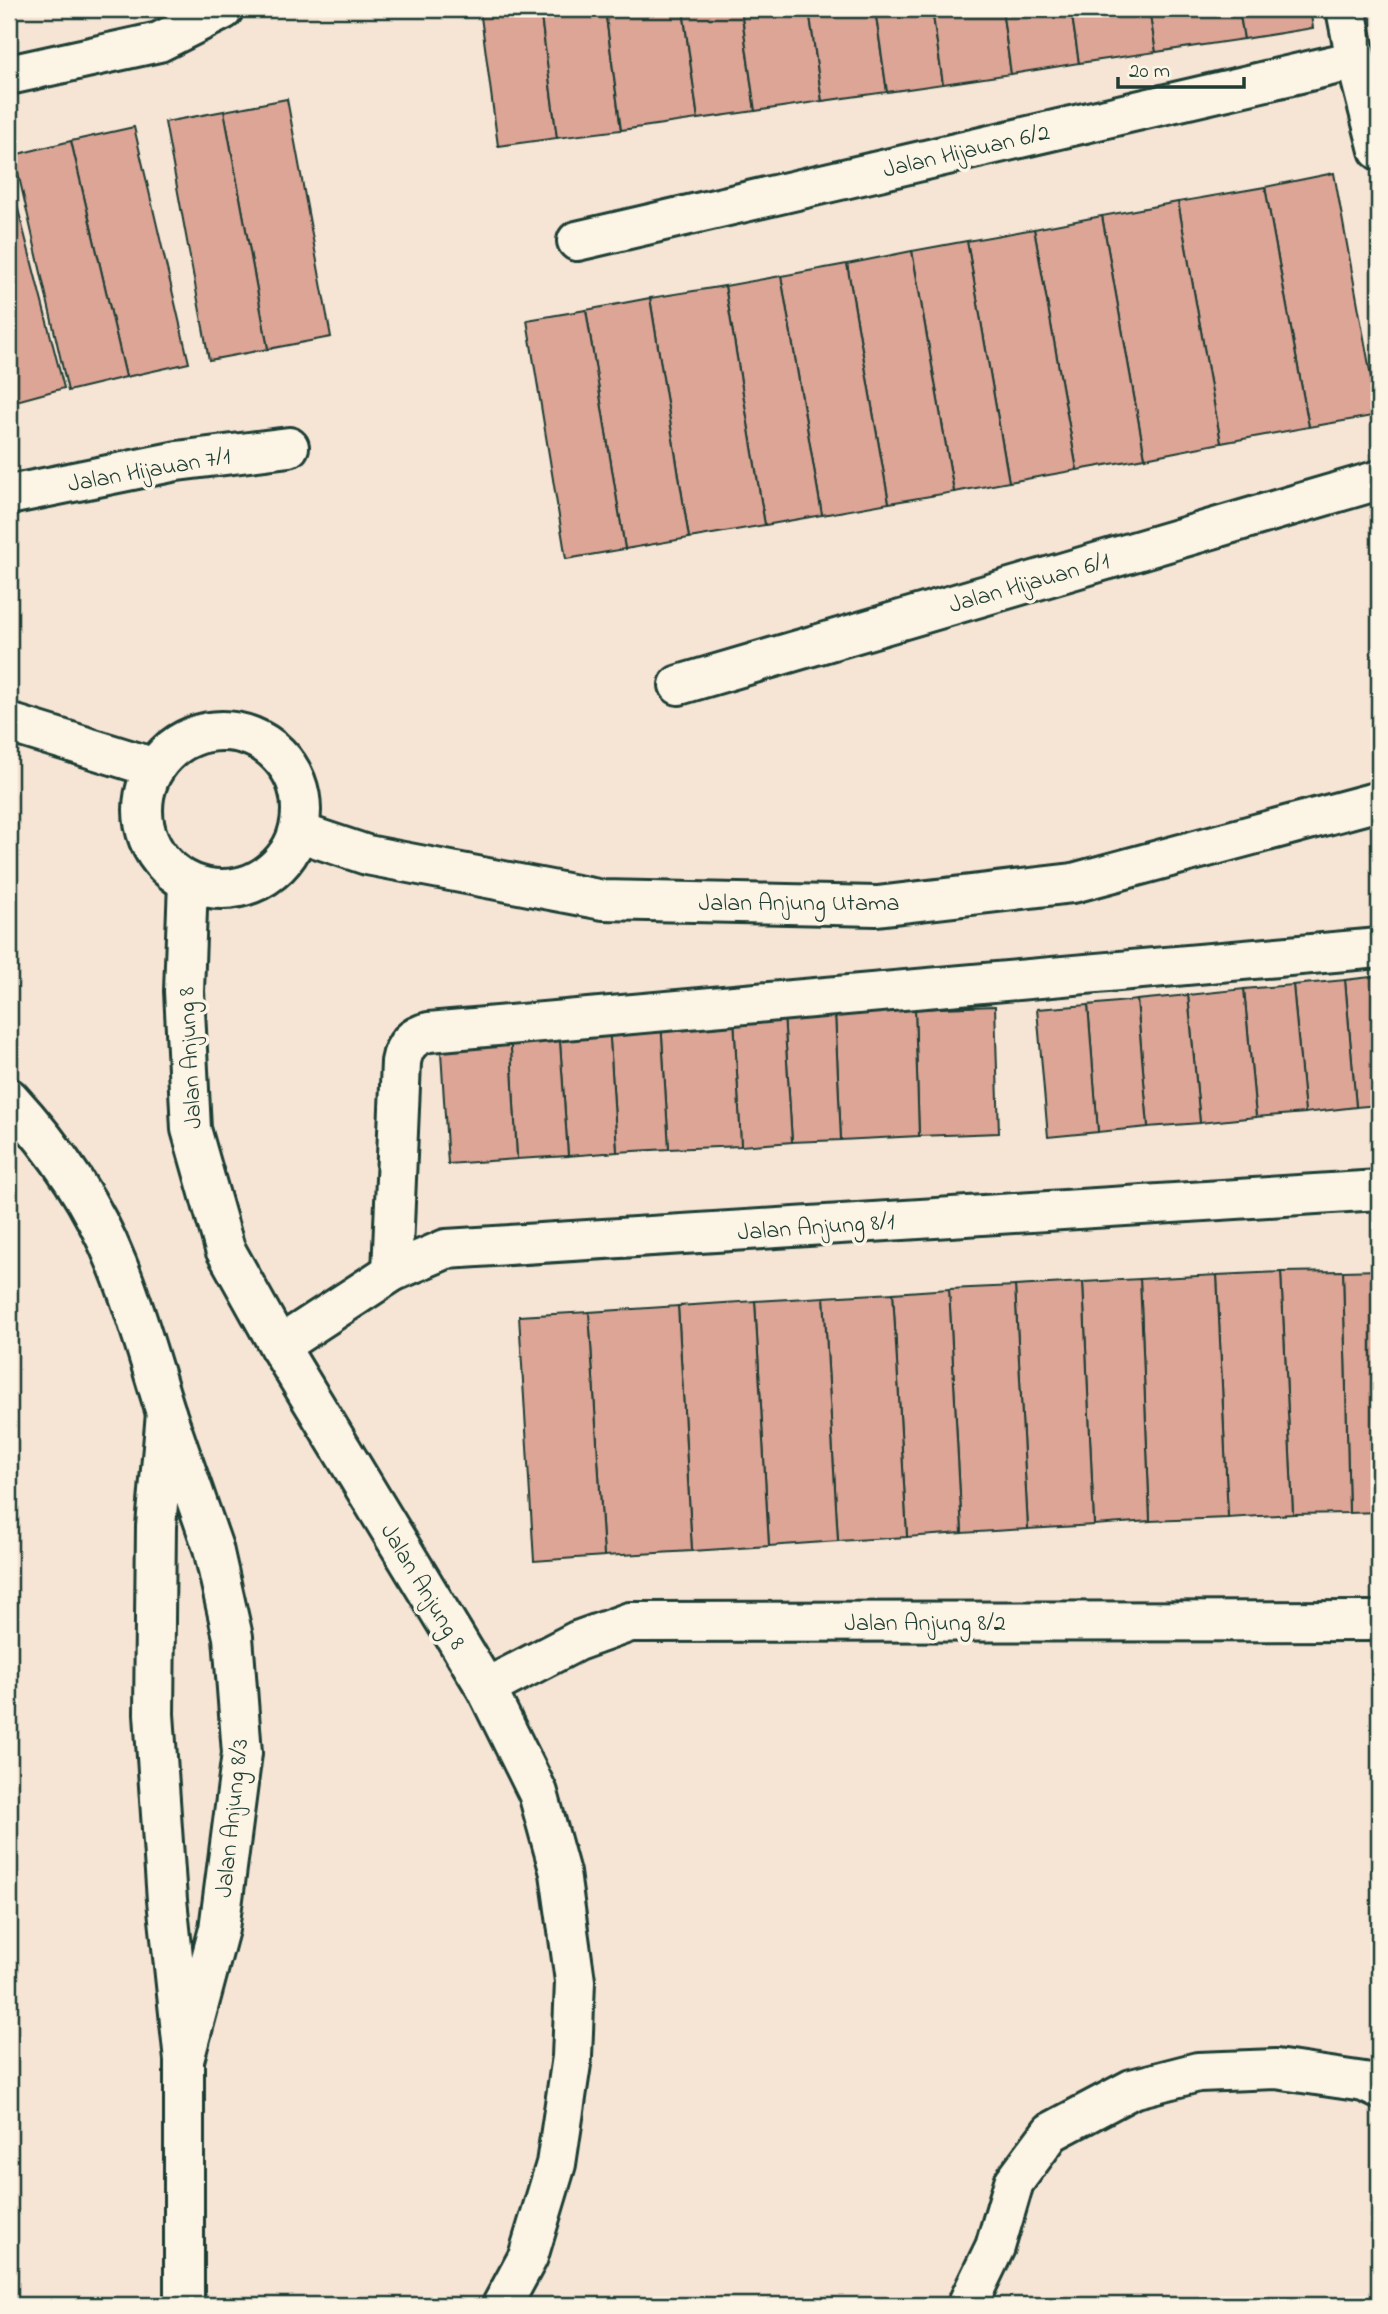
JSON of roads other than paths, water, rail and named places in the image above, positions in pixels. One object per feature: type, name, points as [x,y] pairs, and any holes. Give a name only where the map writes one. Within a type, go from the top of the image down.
[{"type":"street","points":[[1346,9],[1379,150]]},
{"type":"street","points":[[9,75],[159,42],[223,10]]},
{"type":"street","name":"Jalan Hijauan 6/2","points":[[577,241],[1356,60]]},
{"type":"street","name":"Jalan Hijauan 7/1","points":[[9,495],[177,461],[289,447]]},
{"type":"street","name":"Jalan Hijauan 6/1","points":[[679,685],[1379,480]]},
{"type":"street","points":[[9,723],[155,768]]},
{"type":"street","points":[[211,732],[233,732],[255,738],[274,750],[288,767],[298,788],[301,810],[298,832],[288,853],[273,870],[254,882],[232,888],[210,888],[188,882],[169,870],[155,853],[145,832],[142,810],[145,788],[155,768],[170,751],[189,738],[211,732]]},
{"type":"street","name":"Jalan Anjung Utama","points":[[298,832],[367,856],[603,900],[877,906],[1073,883],[1379,801]]},
{"type":"street","name":"Jalan Anjung 8","points":[[188,882],[184,991],[191,1129],[225,1249],[279,1346],[486,1688],[538,1793],[560,1873],[575,1981],[572,2057],[556,2164],[528,2257],[502,2305]]},
{"type":"street","points":[[393,1272],[401,1062],[409,1041],[418,1034],[1379,948]]},
{"type":"street","name":"Jalan Anjung 8/3","points":[[9,1098],[44,1136],[87,1202],[117,1263],[213,1548],[233,1637],[242,1753],[219,1928],[184,2060]]},
{"type":"street","name":"Jalan Anjung 8/1","points":[[279,1346],[393,1272],[446,1250],[1379,1190]]},
{"type":"street","name":"Jalan Anjung 8/3","points":[[166,1413],[156,1526],[154,1714],[167,1900],[184,2060],[184,2305]]},
{"type":"street","name":"Jalan Anjung 8/2","points":[[486,1688],[577,1641],[629,1622],[1379,1620]]},
{"type":"street","points":[[967,2305],[995,2246],[1014,2182],[1051,2132],[1132,2089],[1198,2073],[1276,2069],[1364,2082],[1379,2089]]}]
